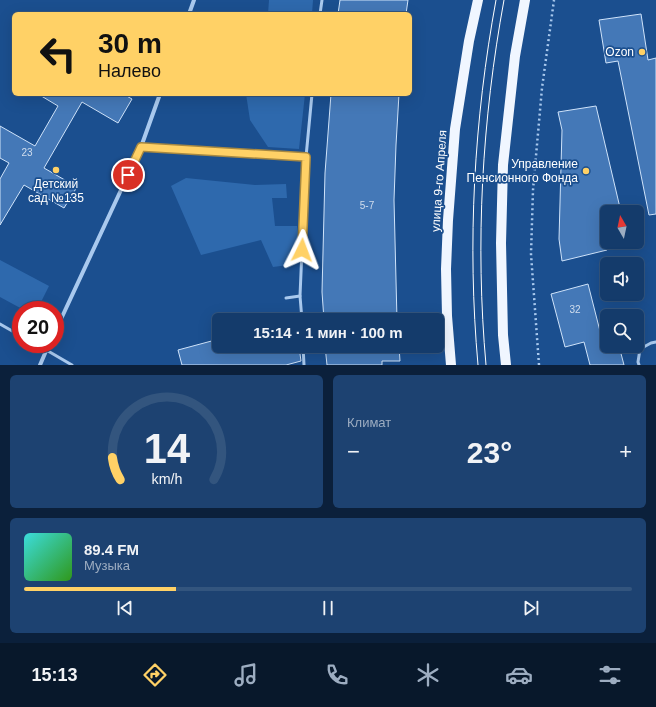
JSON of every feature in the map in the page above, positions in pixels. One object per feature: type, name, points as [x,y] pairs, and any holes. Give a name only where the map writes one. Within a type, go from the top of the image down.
[{"type":"main road","name":"улица 9-го Апреля","points":[[450,365],[446,269],[448,220],[455,129],[469,41],[478,0]]},
{"type":"main road","points":[[506,365],[503,335],[503,164],[515,56],[525,0]]},
{"type":"street","points":[[190,12],[194,0]]},
{"type":"street","points":[[64,313],[141,147],[159,96]]},
{"type":"street","points":[[40,365],[45,353]]},
{"type":"lane","points":[[320,12],[322,0]]},
{"type":"lane","points":[[301,313],[300,296],[306,157],[312,96]]},
{"type":"lane","points":[[141,147],[306,157]]},
{"type":"lane","points":[[286,298],[300,296]]},
{"type":"lane","points":[[0,324],[12,331]]},
{"type":"lane","points":[[639,365],[640,349],[656,342]]},
{"type":"lane","points":[[51,353],[72,365]]},
{"type":"lane","points":[[303,353],[304,365]]},
{"type":"path","points":[[539,365],[531,254],[533,190],[542,88],[554,0]]},
{"type":"shaded area","points":[[269,0],[313,0],[312,12],[268,12]]},
{"type":"shaded area","points":[[246,96],[305,96],[299,149],[268,147],[250,120]]},
{"type":"shaded area","points":[[186,178],[255,185],[286,184],[287,198],[272,198],[275,226],[297,226],[299,239],[296,264],[273,267],[261,240],[201,255],[171,186]]},
{"type":"shaded area","points":[[0,260],[49,286],[42,301],[12,301],[12,304],[0,297]]},
{"type":"building","points":[[340,0],[408,0],[406,12],[338,12]]},
{"type":"building","points":[[641,14],[648,60],[656,58],[656,214],[649,215],[618,61],[606,63],[599,20]]},
{"type":"building","points":[[41,96],[127,96],[132,99],[118,123],[82,102],[44,168],[77,187],[64,208],[24,185],[0,225],[0,179],[9,163],[0,158],[0,126],[35,146],[58,106]]},
{"type":"building","points":[[331,96],[399,96],[394,200],[397,313],[324,313],[322,292],[325,173]]},
{"type":"building","name":"Управление Пенсионного Фонда","points":[[596,106],[619,205],[600,205],[600,249],[607,250],[562,261],[559,239],[562,130],[558,112]]},
{"type":"building","points":[[588,284],[600,331],[600,353],[621,353],[624,365],[590,365],[584,342],[565,347],[551,294]]},
{"type":"building","points":[[212,341],[212,353],[300,353],[301,361],[286,365],[182,365],[178,350]]},
{"type":"building","points":[[326,353],[399,353],[400,361],[382,361],[382,365],[327,365]]},
{"type":"tram line","points":[[478,365],[473,273],[475,182],[482,90],[496,0]]},
{"type":"tram line","points":[[486,365],[481,273],[483,182],[490,90],[504,0]]},
{"type":"place","name":"Ozon","points":[[642,52]]},
{"type":"place","name":"Детский сад №135","points":[[56,170]]},
{"type":"place","name":"Управление Пенсионного Фонда","points":[[586,171]]},
{"type":"route","points":[[128,175],[141,147],[306,157],[302,250]]}]
